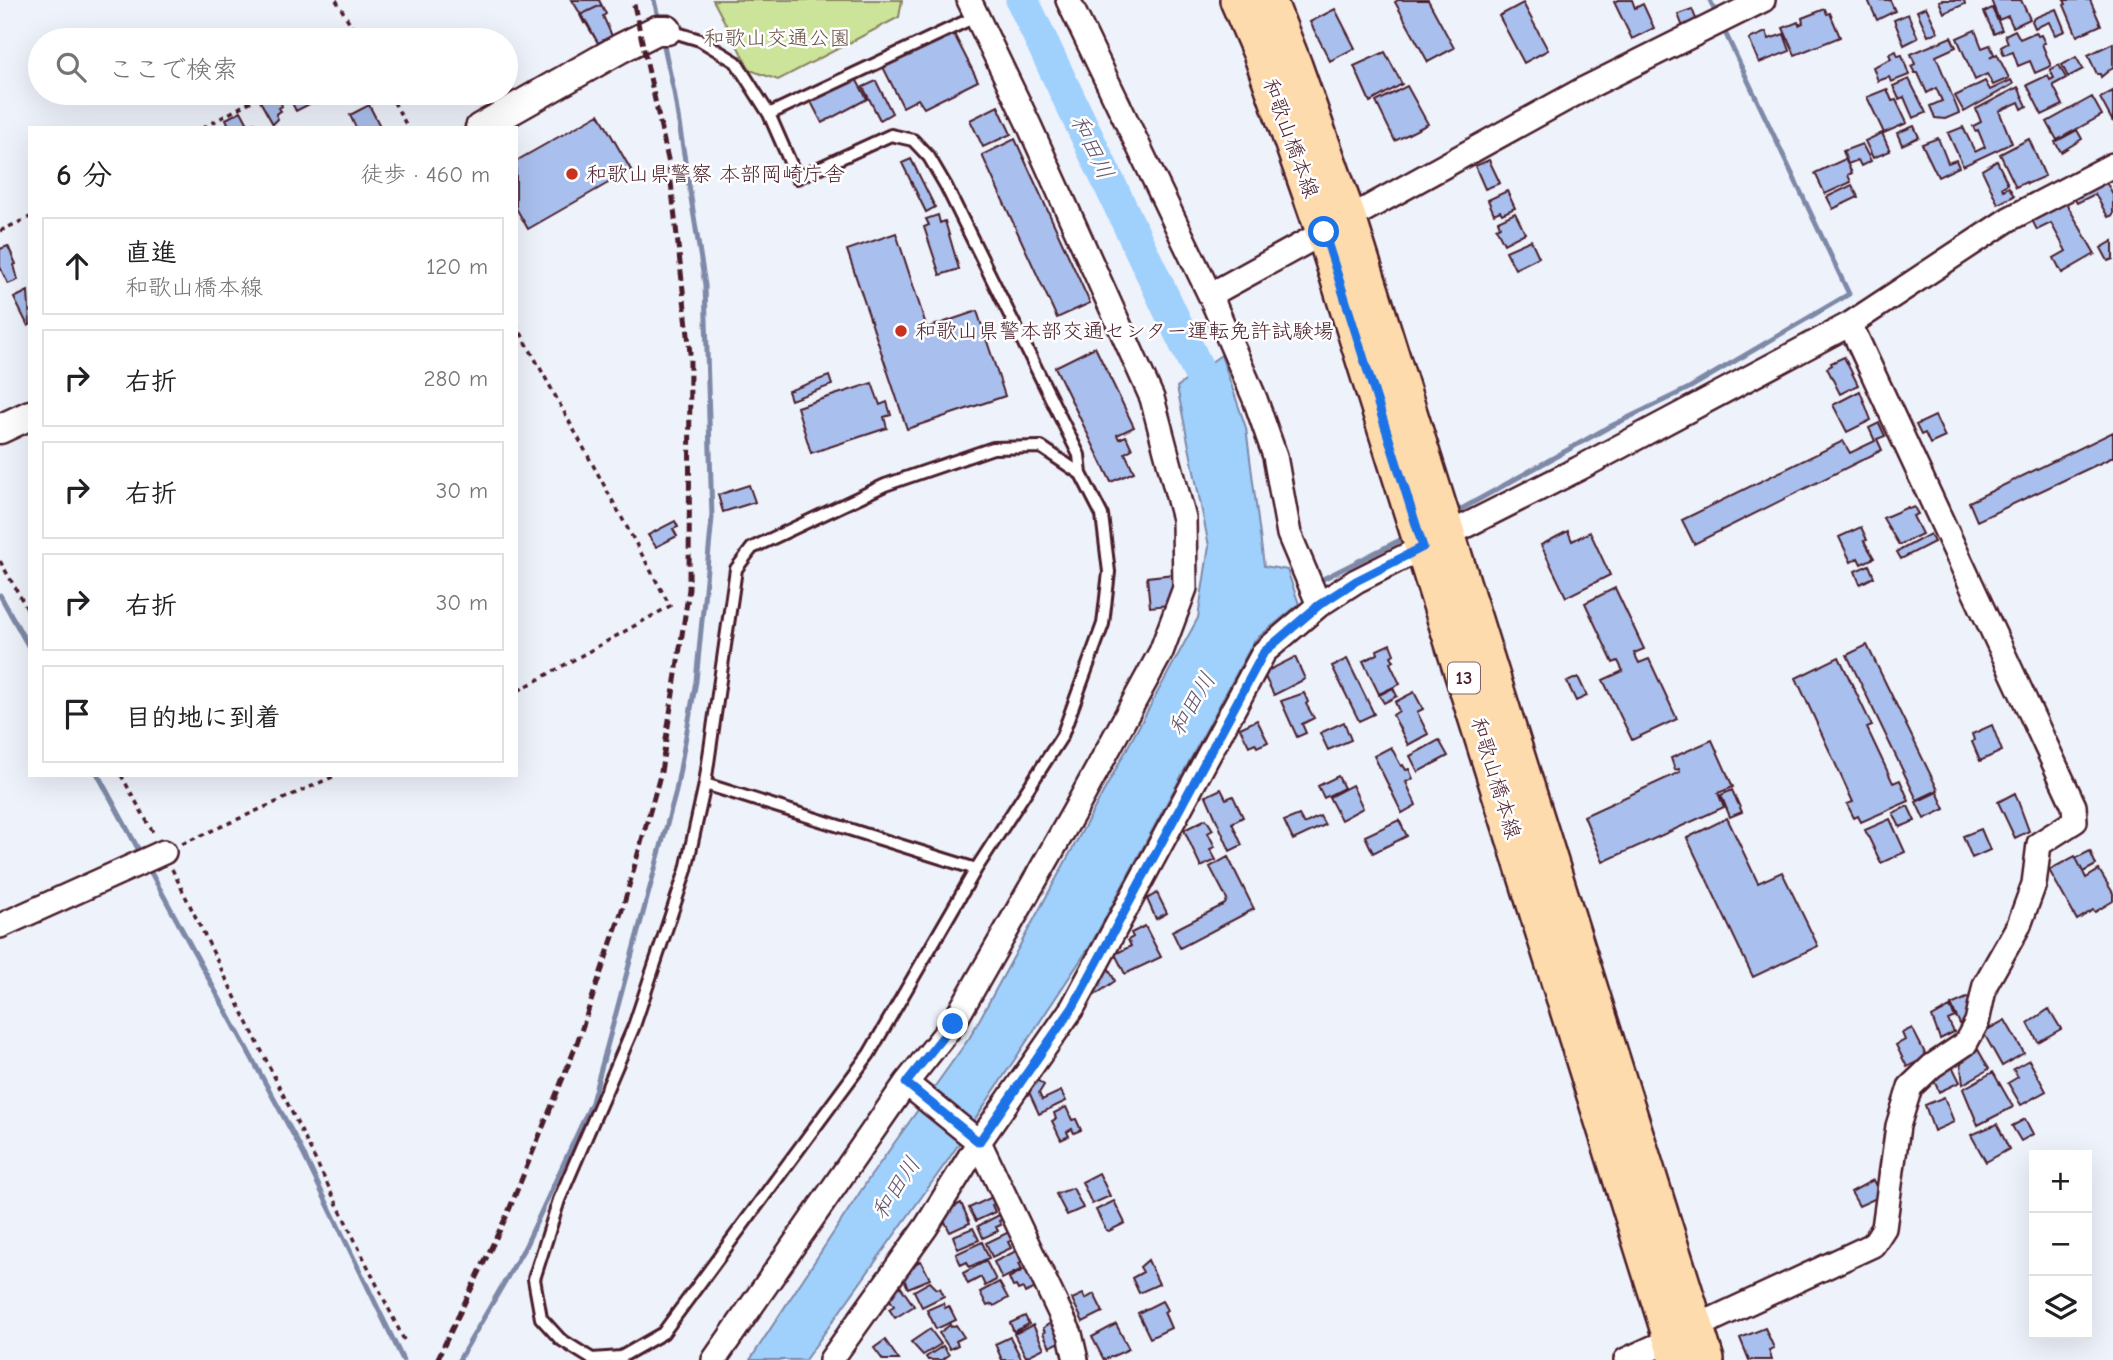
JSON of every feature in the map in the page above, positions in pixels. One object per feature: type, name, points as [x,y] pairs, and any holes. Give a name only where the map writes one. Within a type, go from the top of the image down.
[{"type":"main road","name":"和歌山橋本線","points":[[1238,0],[1279,102],[1336,225]]},
{"type":"main road","name":"和歌山橋本線","points":[[1268,0],[1294,66],[1336,225],[1682,1342],[1706,1360]]},
{"type":"street","points":[[1068,0],[1210,295],[1255,399],[1275,456],[1289,534],[1319,605]]},
{"type":"street","points":[[1210,295],[1582,90],[1763,0]]},
{"type":"street","points":[[715,1360],[953,1024],[1074,812],[1161,652],[1185,588],[1184,519],[1152,398],[973,8]]},
{"type":"street","points":[[484,126],[621,48],[657,30],[667,30]]},
{"type":"street","points":[[831,1360],[926,1227],[979,1142],[1073,1007],[1264,652],[1319,605],[1356,581],[1578,469],[1850,324],[2010,219],[2113,165]]},
{"type":"street","points":[[1626,1360],[1682,1342],[1873,1245],[1884,1228],[1898,1126],[1910,1087],[1932,1066],[1965,1044],[1977,1023],[1985,985],[2019,925],[2034,884],[2039,844],[2075,821],[2074,806],[1850,324]]},
{"type":"street","points":[[0,429],[28,416]]},
{"type":"street","points":[[0,926],[164,852]]},
{"type":"street","points":[[909,1086],[979,1142],[1070,1334],[1076,1360]]},
{"type":"lane","points":[[769,114],[973,8]]},
{"type":"lane","points":[[667,30],[700,40],[736,62],[769,114],[797,178],[891,135],[913,140],[929,157],[952,198],[1079,455],[1081,474],[1102,515],[1109,572],[1103,624],[1062,736],[976,869],[869,1054],[663,1333],[621,1357],[592,1359],[560,1339],[541,1318],[534,1279],[559,1200],[634,1026],[686,870],[705,784],[736,569],[752,548],[885,485],[993,447],[1041,447],[1081,474]]},
{"type":"lane","points":[[705,784],[976,869]]},
{"type":"path","points":[[335,0],[352,28]]},
{"type":"path","points":[[207,126],[244,105]]},
{"type":"path","points":[[396,105],[407,126]]},
{"type":"path","points":[[0,231],[28,218]]},
{"type":"path","points":[[518,328],[670,606],[518,691]]},
{"type":"path","points":[[0,561],[28,610]]},
{"type":"path","points":[[122,777],[164,852],[406,1344]]},
{"type":"path","points":[[164,852],[333,777]]},
{"type":"green space","name":"和歌山交通公園","points":[[713,0],[902,0],[899,17],[778,80],[750,70]]},
{"type":"water","points":[[1221,355],[1246,428],[1264,566],[1287,570],[1299,604],[1254,641],[1090,946],[948,1160],[805,1360],[750,1360],[870,1177],[970,1037],[1198,618],[1209,546],[1177,387]]},
{"type":"building","points":[[572,0],[599,0],[612,36],[598,43]]},
{"type":"building","points":[[1428,0],[1454,48],[1428,62],[1395,2]]},
{"type":"building","points":[[1632,0],[1635,8],[1643,4],[1654,28],[1632,39],[1614,2]]},
{"type":"building","points":[[1868,0],[1890,0],[1895,11],[1877,20]]},
{"type":"building","points":[[1964,0],[1965,4],[1944,13],[1939,1]]},
{"type":"building","points":[[1991,0],[2021,0],[2030,19],[2013,27],[2008,16],[1999,20]]},
{"type":"building","points":[[2064,0],[2090,0],[2101,25],[2077,36]]},
{"type":"building","points":[[1523,3],[1548,50],[1524,63],[1499,16]]},
{"type":"building","points":[[601,5],[612,36],[598,43],[580,15]]},
{"type":"building","points":[[1926,7],[1938,32],[1928,36],[1917,11]]},
{"type":"building","points":[[1992,8],[2002,30],[1994,34],[1984,12]]},
{"type":"building","points":[[1335,9],[1355,48],[1330,61],[1310,22]]},
{"type":"building","points":[[1692,9],[1698,24],[1684,30],[1678,14]]},
{"type":"building","points":[[1825,9],[1827,14],[1830,13],[1840,37],[1795,55],[1783,28],[1798,22],[1799,25],[1803,23],[1802,18]]},
{"type":"building","points":[[2056,9],[2065,31],[2055,35],[2049,22],[2035,28],[2032,21],[2034,18]]},
{"type":"building","points":[[1908,14],[1918,38],[1904,45],[1894,20]]},
{"type":"building","points":[[1975,30],[1982,48],[1990,45],[1994,54],[1990,58],[1997,54],[2009,78],[1993,85],[1987,74],[1975,80],[1957,38]]},
{"type":"building","points":[[2015,30],[2020,39],[2036,32],[2038,36],[2041,35],[2051,66],[2035,73],[2030,61],[2018,66],[2013,52],[2004,55],[2001,47],[2008,43],[2005,35]]},
{"type":"building","points":[[953,32],[978,81],[924,108],[918,99],[903,107],[883,67]]},
{"type":"building","points":[[1766,32],[1769,39],[1784,34],[1790,51],[1759,63],[1749,39]]},
{"type":"building","points":[[1951,37],[1956,47],[1936,56],[1959,113],[1945,119],[1935,118],[1930,106],[1942,101],[1936,88],[1927,93],[1918,73],[1915,73],[1911,66],[1915,64],[1911,54]]},
{"type":"building","points":[[2113,43],[2113,67],[2101,77],[2088,55]]},
{"type":"building","points":[[1896,51],[1898,56],[1902,55],[1909,75],[1891,82],[1889,77],[1878,81],[1873,67],[1891,59],[1889,54]]},
{"type":"building","points":[[1385,52],[1402,84],[1370,102],[1354,66]]},
{"type":"building","points":[[2076,57],[2083,69],[2068,77],[2062,65]]},
{"type":"building","points":[[2059,65],[2066,78],[2053,85],[2063,105],[2042,115],[2027,85],[2048,75],[2050,80],[2054,78],[2050,70]]},
{"type":"building","points":[[855,77],[867,99],[822,123],[810,100]]},
{"type":"building","points":[[1909,79],[1926,113],[1913,118],[1904,97],[1899,99],[1893,86]]},
{"type":"building","points":[[2011,80],[2013,84],[1964,112],[1955,96],[1985,81],[1990,90]]},
{"type":"building","points":[[876,81],[892,113],[880,120],[863,87]]},
{"type":"building","points":[[1407,86],[1428,124],[1395,141],[1376,102]]},
{"type":"building","points":[[2018,87],[2027,106],[2022,109],[2019,102],[1999,111],[2012,143],[1963,166],[1948,133],[1963,127],[1975,152],[1985,147],[1978,130],[1975,131],[1973,126],[1981,122],[1976,109]]},
{"type":"building","points":[[1887,89],[1892,101],[1896,100],[1907,123],[1884,133],[1867,97]]},
{"type":"building","points":[[2113,91],[2113,122],[2100,98]]},
{"type":"building","points":[[2092,97],[2102,115],[2057,140],[2047,122]]},
{"type":"building","points":[[262,105],[282,105],[279,108],[281,111],[276,114],[278,119],[273,124]]},
{"type":"building","points":[[293,105],[308,105],[296,111]]},
{"type":"building","points":[[369,105],[380,126],[355,126],[350,115]]},
{"type":"building","points":[[998,106],[1011,134],[983,147],[970,120]]},
{"type":"building","points":[[241,111],[249,126],[229,126],[226,119]]},
{"type":"building","points":[[599,114],[631,170],[528,229],[518,212],[518,160]]},
{"type":"building","points":[[1914,126],[1919,137],[1902,145],[1897,133]]},
{"type":"building","points":[[2077,130],[2082,139],[2061,152],[2055,142]]},
{"type":"building","points":[[1882,133],[1890,151],[1873,158],[1865,141]]},
{"type":"building","points":[[1938,138],[1948,163],[1956,160],[1959,167],[1938,177],[1922,144]]},
{"type":"building","points":[[1015,139],[1090,303],[1057,318],[982,155]]},
{"type":"building","points":[[2029,139],[2045,176],[2016,187],[2000,154]]},
{"type":"building","points":[[1862,144],[1871,161],[1861,166],[1858,160],[1848,164],[1843,151]]},
{"type":"building","points":[[911,159],[935,207],[926,212],[902,163]]},
{"type":"building","points":[[1845,159],[1852,173],[1848,175],[1851,182],[1825,194],[1815,173]]},
{"type":"building","points":[[1489,160],[1500,183],[1485,189],[1475,166]]},
{"type":"building","points":[[1997,161],[2008,184],[2002,187],[2003,190],[2009,187],[2014,196],[1998,204],[1982,170]]},
{"type":"building","points":[[2102,175],[2113,194],[2113,215],[2108,217],[2095,194],[2077,203],[2071,193]]},
{"type":"building","points":[[1852,185],[1858,197],[1833,209],[1827,197]]},
{"type":"building","points":[[1507,191],[1515,208],[1502,214],[1500,211],[1494,214],[1488,200]]},
{"type":"building","points":[[2065,201],[2095,254],[2062,273],[2054,258],[2066,251],[2051,223],[2037,230],[2031,218]]},
{"type":"building","points":[[1515,213],[1525,233],[1504,244],[1496,228],[1500,226],[1498,221]]},
{"type":"building","points":[[938,215],[940,223],[945,221],[959,269],[940,275],[924,227],[929,225],[926,219]]},
{"type":"building","points":[[896,233],[927,328],[977,311],[1005,396],[907,429],[847,250]]},
{"type":"building","points":[[1531,240],[1539,257],[1515,269],[1506,251]]},
{"type":"building","points":[[2113,241],[2113,259],[2108,261],[2101,248]]},
{"type":"building","points":[[8,246],[16,264],[14,265],[18,280],[8,284],[0,267],[0,249]]},
{"type":"building","points":[[28,291],[28,326],[14,298]]},
{"type":"building","points":[[1095,347],[1134,427],[1117,435],[1119,439],[1126,436],[1132,449],[1125,453],[1134,472],[1111,482],[1055,367]]},
{"type":"building","points":[[1844,357],[1858,385],[1840,394],[1827,368]]},
{"type":"building","points":[[829,376],[832,385],[791,400],[788,391]]},
{"type":"building","points":[[872,383],[880,405],[887,402],[891,415],[884,417],[887,428],[811,453],[797,407]]},
{"type":"building","points":[[1860,391],[1871,420],[1847,432],[1833,405]]},
{"type":"building","points":[[1935,416],[1945,437],[1930,444],[1925,433],[1921,435],[1916,425]]},
{"type":"building","points":[[1879,423],[1885,436],[1877,439],[1882,450],[1694,544],[1682,520],[1843,441],[1850,453],[1875,441],[1869,428]]},
{"type":"building","points":[[2113,432],[2113,457],[1977,521],[1969,502]]},
{"type":"building","points":[[749,485],[755,502],[723,512],[718,495]]},
{"type":"building","points":[[1914,507],[1918,514],[1913,516],[1922,534],[1899,545],[1883,518]]},
{"type":"building","points":[[675,521],[678,527],[673,529],[677,536],[656,547],[648,535]]},
{"type":"building","points":[[1861,527],[1867,540],[1864,541],[1874,558],[1861,564],[1858,558],[1851,562],[1839,537]]},
{"type":"building","points":[[1568,531],[1572,541],[1590,532],[1610,575],[1566,597],[1541,545]]},
{"type":"building","points":[[1930,534],[1934,542],[1901,559],[1897,552]]},
{"type":"building","points":[[1869,565],[1874,577],[1860,584],[1855,571]]},
{"type":"building","points":[[1175,574],[1168,605],[1150,607],[1147,577]]},
{"type":"building","points":[[1615,588],[1644,649],[1634,653],[1639,663],[1649,659],[1677,719],[1632,740],[1603,680],[1623,671],[1618,661],[1613,663],[1585,603]]},
{"type":"building","points":[[1390,644],[1394,661],[1390,663],[1400,684],[1379,694],[1363,661]]},
{"type":"building","points":[[1867,645],[1938,790],[1917,800],[1847,655]]},
{"type":"building","points":[[1295,657],[1305,679],[1274,695],[1263,673]]},
{"type":"building","points":[[1839,657],[1872,726],[1867,728],[1893,783],[1900,780],[1909,801],[1861,822],[1858,816],[1854,818],[1847,804],[1853,802],[1796,678]]},
{"type":"building","points":[[1347,659],[1374,714],[1359,721],[1332,666]]},
{"type":"building","points":[[1578,677],[1587,696],[1576,701],[1567,682]]},
{"type":"building","points":[[1393,688],[1397,696],[1384,703],[1379,695]]},
{"type":"building","points":[[1414,692],[1423,709],[1417,712],[1428,734],[1408,745],[1393,715],[1399,711],[1395,702]]},
{"type":"building","points":[[1304,693],[1308,702],[1306,704],[1314,718],[1302,724],[1306,733],[1297,737],[1281,701]]},
{"type":"building","points":[[1257,720],[1268,742],[1257,747],[1255,743],[1249,746],[1240,728]]},
{"type":"building","points":[[1344,722],[1351,740],[1328,750],[1320,733]]},
{"type":"building","points":[[1992,725],[2002,751],[1980,761],[1972,742],[1972,734]]},
{"type":"building","points":[[1439,740],[1448,756],[1418,772],[1410,756]]},
{"type":"building","points":[[1712,740],[1733,787],[1718,793],[1724,807],[1603,862],[1584,816],[1680,772],[1679,769],[1675,770],[1671,758]]},
{"type":"building","points":[[1391,747],[1401,766],[1409,769],[1413,779],[1406,782],[1416,805],[1402,813],[1374,756]]},
{"type":"building","points":[[1338,776],[1344,788],[1324,798],[1318,786]]},
{"type":"building","points":[[1352,785],[1363,808],[1341,820],[1329,797]]},
{"type":"building","points":[[1221,789],[1226,799],[1233,796],[1243,817],[1232,823],[1242,845],[1230,851],[1206,796]]},
{"type":"building","points":[[1732,790],[1742,812],[1730,817],[1721,795]]},
{"type":"building","points":[[1937,792],[1945,809],[1924,819],[1916,802]]},
{"type":"building","points":[[2015,793],[2029,831],[2015,838],[1998,802]]},
{"type":"building","points":[[1908,806],[1915,821],[1900,827],[1893,813]]},
{"type":"building","points":[[1299,815],[1304,824],[1320,816],[1325,825],[1293,840],[1284,821]]},
{"type":"building","points":[[1727,818],[1758,883],[1782,872],[1818,946],[1753,977],[1687,838]]},
{"type":"building","points":[[1206,819],[1213,830],[1208,833],[1215,847],[1210,849],[1216,860],[1201,867],[1184,830]]},
{"type":"building","points":[[1890,819],[1905,852],[1881,863],[1865,830]]},
{"type":"building","points":[[1399,820],[1407,836],[1373,853],[1365,836]]},
{"type":"building","points":[[1981,829],[1990,850],[1972,858],[1963,836]]},
{"type":"building","points":[[2090,851],[2096,865],[2083,872],[2086,878],[2099,870],[2113,893],[2113,901],[2077,920],[2049,870]]},
{"type":"building","points":[[2090,851],[2096,865],[2083,872],[2076,858]]},
{"type":"building","points":[[1228,857],[1254,909],[1180,948],[1172,931],[1225,904],[1227,899],[1210,867]]},
{"type":"building","points":[[1157,893],[1167,913],[1156,919],[1147,899]]},
{"type":"building","points":[[1145,926],[1161,957],[1125,974],[1115,954],[1131,946],[1128,940],[1133,937],[1131,933]]},
{"type":"building","points":[[1107,965],[1115,981],[1085,1002]]},
{"type":"building","points":[[1969,997],[1972,1018],[1960,1024],[1951,1005]]},
{"type":"building","points":[[1950,1007],[1955,1017],[1948,1020],[1954,1032],[1940,1039],[1932,1017]]},
{"type":"building","points":[[2049,1009],[2061,1029],[2038,1042],[2028,1023]]},
{"type":"building","points":[[2005,1020],[2024,1053],[2002,1066],[1983,1032]]},
{"type":"building","points":[[1912,1028],[1927,1057],[1907,1067],[1896,1045],[1905,1040],[1902,1033]]},
{"type":"building","points":[[1976,1046],[1989,1069],[1963,1084],[1960,1057]]},
{"type":"building","points":[[2029,1060],[2046,1091],[2021,1105],[2008,1083],[2018,1077],[2013,1069]]},
{"type":"building","points":[[1952,1066],[1960,1082],[1939,1092],[1932,1076]]},
{"type":"building","points":[[1993,1072],[2013,1107],[1978,1125],[1963,1089]]},
{"type":"building","points":[[1037,1080],[1044,1085],[1039,1093],[1042,1100],[1061,1091],[1066,1101],[1039,1114],[1029,1092]]},
{"type":"building","points":[[1944,1097],[1954,1122],[1934,1131],[1925,1105]]},
{"type":"building","points":[[1066,1107],[1081,1130],[1074,1133],[1072,1129],[1067,1132],[1069,1136],[1061,1140],[1052,1121],[1056,1119],[1054,1113]]},
{"type":"building","points":[[2025,1119],[2033,1134],[2021,1141],[2012,1126]]},
{"type":"building","points":[[1997,1124],[2009,1149],[1986,1162],[1971,1135]]},
{"type":"building","points":[[1099,1173],[1110,1196],[1092,1204],[1082,1182]]},
{"type":"building","points":[[1873,1180],[1881,1196],[1859,1206],[1851,1192]]},
{"type":"building","points":[[1073,1188],[1083,1208],[1067,1215],[1056,1194]]},
{"type":"building","points":[[992,1197],[995,1212],[976,1221],[969,1208]]},
{"type":"building","points":[[1114,1201],[1125,1223],[1109,1231],[1096,1210]]},
{"type":"building","points":[[961,1203],[970,1223],[950,1232],[941,1214]]},
{"type":"building","points":[[1001,1214],[1004,1218],[999,1221],[1001,1225],[996,1227],[998,1231],[983,1238],[978,1226]]},
{"type":"building","points":[[973,1228],[979,1240],[958,1249],[953,1236]]},
{"type":"building","points":[[1009,1232],[1013,1240],[1008,1242],[1011,1248],[992,1257],[986,1243]]},
{"type":"building","points":[[982,1242],[989,1258],[969,1267],[967,1262],[961,1265],[956,1254]]},
{"type":"building","points":[[1018,1250],[1024,1261],[1019,1263],[1022,1269],[1002,1279],[994,1262]]},
{"type":"building","points":[[1148,1260],[1159,1284],[1139,1293],[1132,1278],[1143,1272],[1140,1267]]},
{"type":"building","points":[[921,1261],[930,1279],[908,1288],[903,1277],[907,1275],[904,1268]]},
{"type":"building","points":[[986,1261],[996,1280],[985,1286],[981,1277],[968,1284],[963,1273]]},
{"type":"building","points":[[1027,1268],[1038,1287],[1025,1293],[1023,1288],[1018,1290],[1016,1286],[1013,1287],[1009,1278]]},
{"type":"building","points":[[930,1282],[937,1289],[940,1288],[944,1296],[922,1307],[914,1291]]},
{"type":"building","points":[[999,1282],[1008,1298],[994,1306],[987,1306],[980,1292]]},
{"type":"building","points":[[898,1283],[914,1306],[895,1318],[889,1309],[894,1306],[885,1292]]},
{"type":"building","points":[[1083,1294],[1085,1299],[1094,1294],[1103,1312],[1083,1322],[1072,1299]]},
{"type":"building","points":[[1162,1301],[1171,1328],[1150,1338],[1138,1313]]},
{"type":"building","points":[[943,1303],[945,1308],[949,1306],[956,1320],[936,1329],[927,1310]]},
{"type":"building","points":[[1025,1316],[1029,1324],[1014,1332],[1010,1323]]},
{"type":"building","points":[[1056,1319],[1066,1339],[1050,1347],[1043,1328]]},
{"type":"building","points":[[1116,1324],[1129,1349],[1104,1360],[1092,1337]]},
{"type":"building","points":[[950,1325],[956,1325],[964,1337],[956,1341],[958,1345],[950,1349],[939,1333]]},
{"type":"building","points":[[1033,1325],[1044,1348],[1026,1357],[1014,1334]]},
{"type":"building","points":[[1765,1328],[1774,1348],[1769,1350],[1772,1360],[1749,1360],[1740,1338]]},
{"type":"building","points":[[930,1329],[941,1344],[923,1355],[911,1342]]},
{"type":"building","points":[[1010,1337],[1022,1360],[1002,1360],[995,1344]]},
{"type":"building","points":[[885,1340],[899,1360],[883,1360],[874,1348]]},
{"type":"building","points":[[943,1346],[949,1355],[942,1360],[928,1360],[926,1357]]},
{"type":"waterway","points":[[654,0],[659,21]]},
{"type":"waterway","name":"和田川","points":[[1022,0],[1218,412]]},
{"type":"waterway","points":[[1710,0],[1717,16]]},
{"type":"waterway","points":[[1456,512],[1607,428],[1689,388],[1849,294],[1723,28]]},
{"type":"waterway","points":[[459,1360],[525,1247],[592,1102],[676,791],[696,681],[712,518],[705,285],[674,92],[662,37]]},
{"type":"waterway","points":[[1315,583],[1402,539]]},
{"type":"waterway","points":[[0,595],[28,645]]},
{"type":"waterway","points":[[99,777],[142,856]]},
{"type":"waterway","points":[[148,867],[299,1145],[403,1360]]},
{"type":"railway","points":[[437,1360],[507,1215],[576,1046],[623,907],[661,772],[689,589],[690,353],[669,164],[633,0]]},
{"type":"place","name":"和歌山県警察 本部岡崎庁舎","points":[[572,174]]},
{"type":"place","name":"和歌山県警本部交通センター運転免許試験場","points":[[901,331]]},
{"type":"route","points":[[953,1024],[906,1083],[979,1142],[1073,1007],[1264,652],[1319,605],[1356,581],[1423,547],[1324,232]]}]
